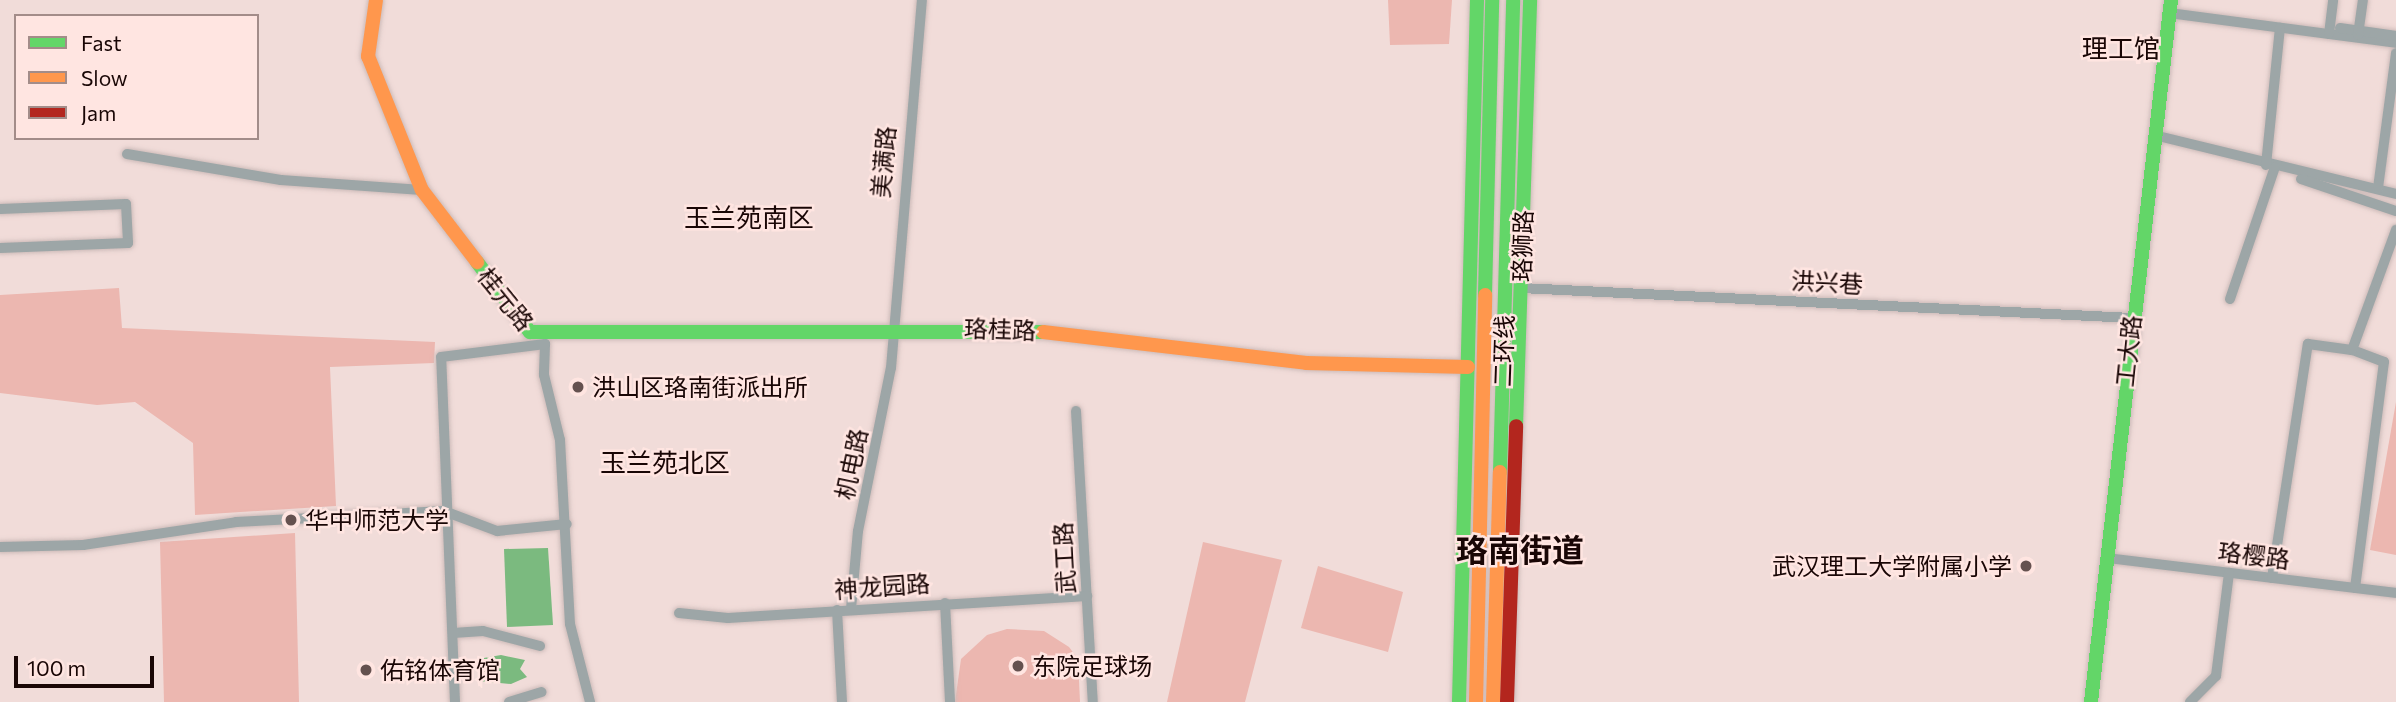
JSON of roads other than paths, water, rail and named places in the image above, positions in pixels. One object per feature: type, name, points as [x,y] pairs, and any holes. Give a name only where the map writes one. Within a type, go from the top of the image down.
[{"type":"main road","name":"桂元路","points":[[376,0],[368,56],[422,190],[530,332]]},
{"type":"main road","name":"珞狮路","points":[[1459,702],[1478,0]]},
{"type":"main road","name":"二环线","points":[[1476,702],[1492,0]]},
{"type":"main road","name":"二环线","points":[[1493,702],[1513,0]]},
{"type":"main road","name":"珞狮路","points":[[1507,702],[1531,0]]},
{"type":"main road","name":"工大路","points":[[2091,702],[2132,318],[2170,6]]},
{"type":"main road","name":"珞桂路","points":[[530,332],[891,328],[1073,332],[1306,363],[1468,367]]},
{"type":"street","name":"美满路","points":[[891,328],[922,0]]},
{"type":"street","points":[[2330,31],[2333,0]]},
{"type":"street","points":[[2358,34],[2363,0]]},
{"type":"street","points":[[2170,6],[2330,31]]},
{"type":"street","points":[[2170,6],[2280,28],[2396,36]]},
{"type":"street","points":[[2230,299],[2272,167],[2280,28]]},
{"type":"street","points":[[2358,34],[2396,43]]},
{"type":"street","points":[[2378,188],[2396,54]]},
{"type":"street","points":[[2154,135],[2272,167],[2396,194]]},
{"type":"street","points":[[127,154],[281,180],[422,190]]},
{"type":"street","points":[[2272,167],[2396,211]]},
{"type":"street","points":[[0,209],[126,204],[128,243],[0,248]]},
{"type":"street","points":[[2353,350],[2396,230]]},
{"type":"street","name":"洪兴巷","points":[[1521,288],[2132,318]]},
{"type":"street","name":"机电路","points":[[851,609],[858,531],[891,368],[891,328]]},
{"type":"street","name":"桂元路","points":[[530,332],[545,344],[567,524],[570,624],[590,702]]},
{"type":"street","points":[[455,702],[450,512],[441,357],[545,344]]},
{"type":"street","points":[[2272,578],[2308,344],[2353,350],[2384,362],[2354,588]]},
{"type":"street","name":"武工路","points":[[1076,411],[1093,702]]},
{"type":"street","points":[[0,547],[83,545],[236,522],[450,512],[497,531],[567,524]]},
{"type":"street","name":"珞樱路","points":[[2107,558],[2396,593]]},
{"type":"street","points":[[2190,702],[2216,676],[2229,573]]},
{"type":"street","name":"神龙园路","points":[[679,613],[728,618],[1087,596]]},
{"type":"street","points":[[945,603],[950,702]]},
{"type":"street","points":[[837,610],[842,702]]},
{"type":"street","points":[[453,632],[483,631],[540,646]]},
{"type":"street","points":[[509,702],[541,692]]},
{"type":"place","name":"洪山区珞南街派出所","points":[[578,387]]},
{"type":"place","name":"华中师范大学","points":[[291,520]]},
{"type":"place","name":"武汉理工大学附属小学","points":[[2026,566]]},
{"type":"place","name":"东院足球场","points":[[1018,666]]},
{"type":"place","name":"佑铭体育馆","points":[[366,670]]},
{"type":"district","name":"理工馆","points":[[2121,48]]},
{"type":"district","name":"玉兰苑南区","points":[[749,217]]},
{"type":"district","name":"玉兰苑北区","points":[[665,462]]},
{"type":"district","name":"珞南街道","points":[[1520,549]]}]
